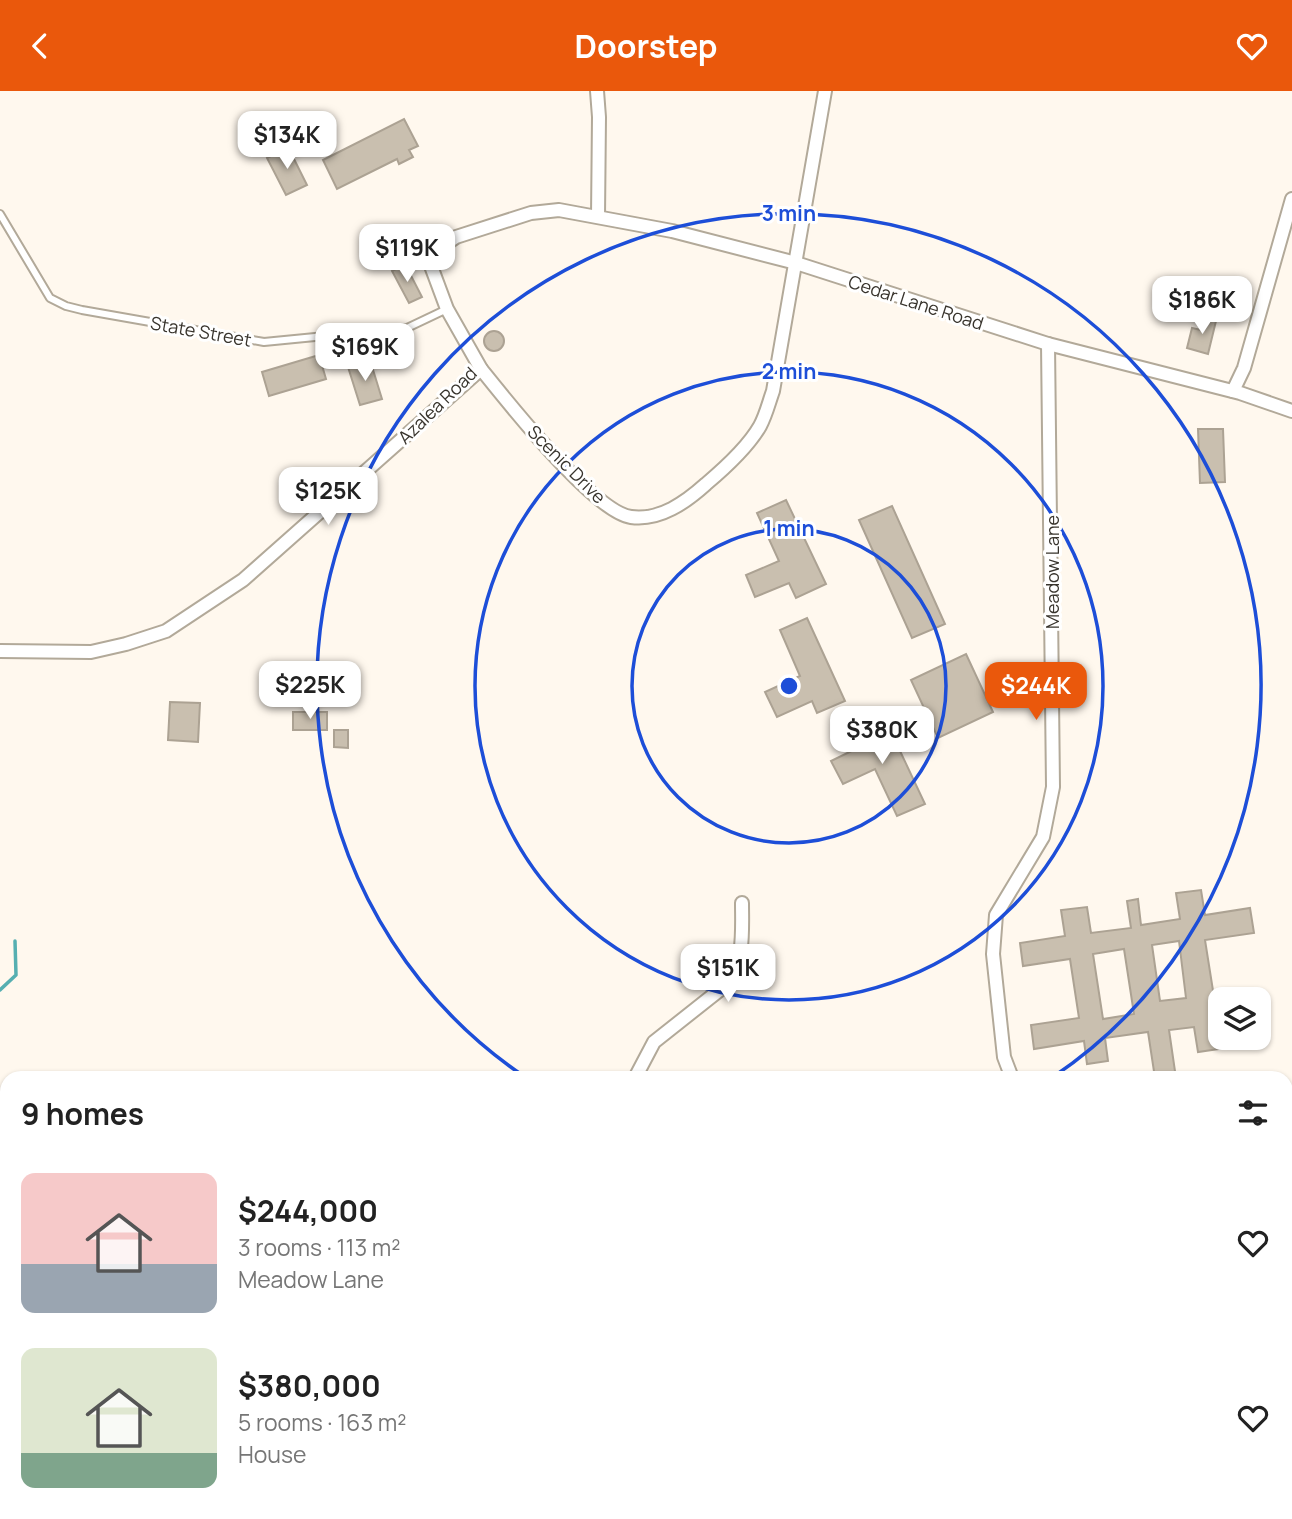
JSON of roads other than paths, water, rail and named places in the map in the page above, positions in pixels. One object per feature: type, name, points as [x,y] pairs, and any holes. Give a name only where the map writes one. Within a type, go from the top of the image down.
[{"type":"street","points":[[597,91],[598,216]]},
{"type":"street","name":"Scenic Drive","points":[[481,369],[525,422],[602,502],[628,517],[647,518],[683,504],[740,451],[760,425],[773,391],[825,91]]},
{"type":"street","points":[[1233,391],[1244,368],[1292,199]]},
{"type":"street","name":"Azalea Road","points":[[0,651],[91,652],[126,644],[166,631],[243,580],[481,369],[447,309],[431,266],[438,249],[456,237],[531,213],[559,209],[598,216]]},
{"type":"street","name":"Cedar Lane Road","points":[[598,216],[673,231],[796,263],[1048,344],[1233,391],[1292,411]]},
{"type":"street","name":"Meadow Lane","points":[[1009,1071],[1004,1057],[993,954],[996,915],[1043,837],[1053,787],[1048,344]]},
{"type":"street","points":[[639,1071],[654,1042],[668,1028],[726,985],[734,975],[741,941],[742,903]]},
{"type":"lane","name":"State Street","points":[[0,214],[50,298],[82,310],[264,342],[407,328],[447,309]]},
{"type":"waterway","points":[[0,990],[16,975],[15,941]]}]
